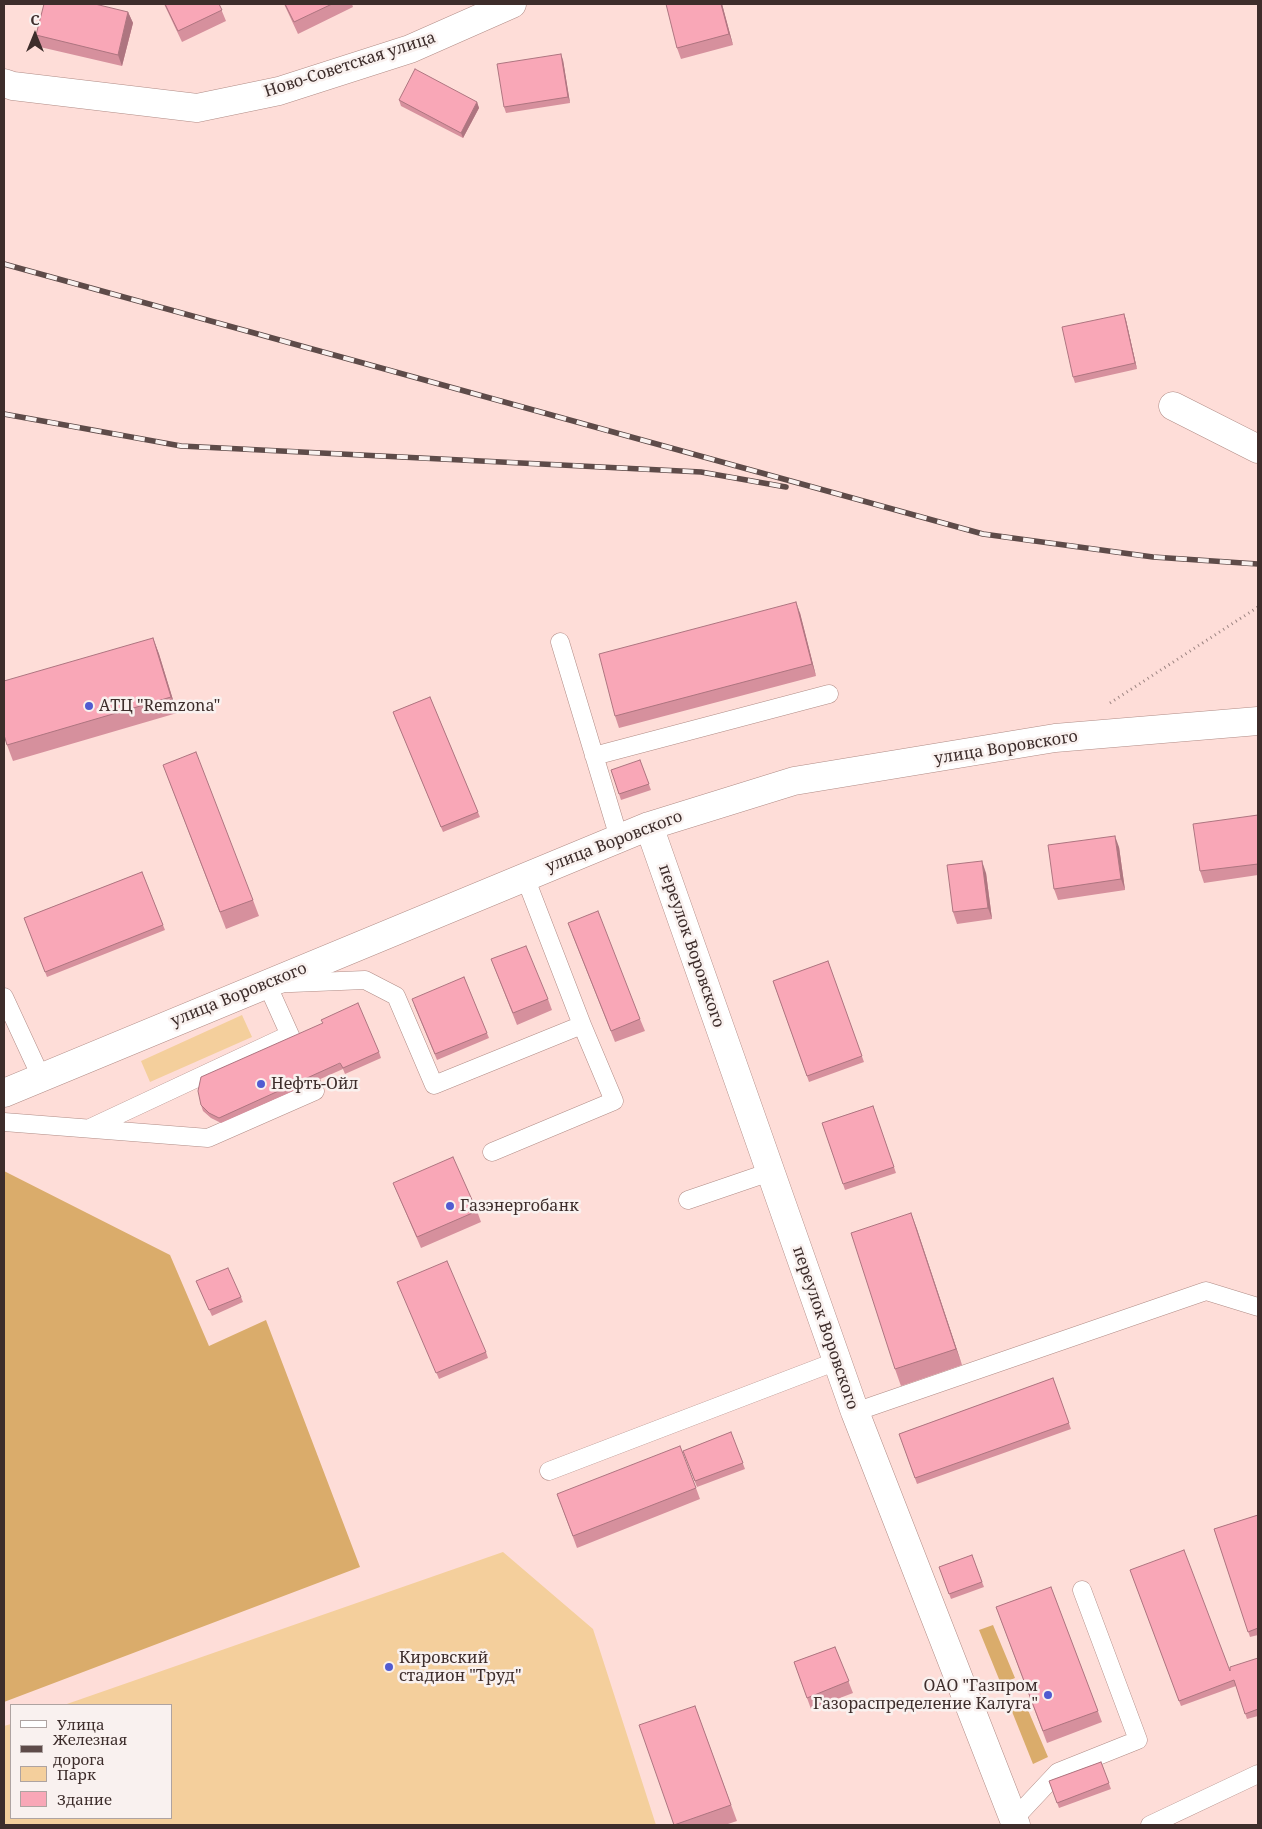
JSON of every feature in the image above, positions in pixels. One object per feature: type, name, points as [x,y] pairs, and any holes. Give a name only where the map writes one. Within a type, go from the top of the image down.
[{"type":"street","name":"Ново-Советская улица","points":[[4,83],[22,87],[197,108],[279,92],[401,52],[512,4]]},
{"type":"street","points":[[1173,406],[1258,448]]},
{"type":"street","name":"улица Воровского","points":[[4,1093],[649,826],[794,781],[1055,738],[1258,721]]},
{"type":"street","name":"переулок Воровского","points":[[649,826],[855,1412],[1014,1823]]},
{"type":"lane","points":[[560,642],[619,838]]},
{"type":"lane","points":[[594,756],[828,694]]},
{"type":"lane","points":[[492,1152],[614,1101],[582,1025],[525,877]]},
{"type":"lane","points":[[4,1122],[208,1138],[315,1090],[267,984],[366,980],[396,996],[434,1085],[582,1025]]},
{"type":"lane","points":[[4,998],[41,1077]]},
{"type":"lane","points":[[89,1128],[289,1035]]},
{"type":"lane","points":[[688,1200],[770,1172]]},
{"type":"lane","points":[[855,1412],[1206,1291],[1258,1307]]},
{"type":"lane","points":[[549,1471],[837,1361]]},
{"type":"lane","points":[[1014,1823],[1058,1772],[1138,1740],[1082,1590]]},
{"type":"lane","points":[[1150,1825],[1258,1774]]},
{"type":"path","points":[[1104,707],[1258,607]]},
{"type":"green space","points":[[242,1015],[252,1037],[150,1082],[141,1061]]},
{"type":"green space","name":"Кировский стадион \"Труд\"","points":[[503,1552],[593,1629],[656,1825],[4,1825],[4,1726],[10,1724],[10,1819],[172,1819],[172,1704],[67,1704]]},
{"type":"shaded area","points":[[4,1171],[170,1255],[209,1346],[266,1320],[360,1567],[4,1702]]},
{"type":"shaded area","points":[[993,1625],[1015,1678],[1001,1684],[979,1630]]},
{"type":"shaded area","points":[[1025,1703],[1048,1757],[1033,1764],[1011,1709]]},
{"type":"building","points":[[44,4],[95,4],[128,12],[118,55],[36,35]]},
{"type":"building","points":[[165,4],[219,4],[222,10],[178,31]]},
{"type":"building","points":[[285,4],[332,4],[294,22]]},
{"type":"building","points":[[666,4],[721,4],[729,34],[677,48]]},
{"type":"building","points":[[561,54],[568,97],[504,107],[497,64]]},
{"type":"building","points":[[415,69],[477,102],[461,133],[399,100]]},
{"type":"building","points":[[1124,314],[1135,363],[1073,377],[1062,327]]},
{"type":"building","points":[[796,602],[812,664],[615,716],[599,654]]},
{"type":"building","name":"АТЦ \"Remzona\"","points":[[153,638],[171,697],[7,745],[4,735],[4,681]]},
{"type":"building","points":[[430,697],[478,812],[441,827],[393,712]]},
{"type":"building","points":[[196,752],[253,900],[220,912],[163,765]]},
{"type":"building","points":[[640,760],[649,784],[619,794],[611,770]]},
{"type":"building","points":[[1258,815],[1258,864],[1200,871],[1193,824]]},
{"type":"building","points":[[1115,836],[1121,879],[1054,889],[1048,845]]},
{"type":"building","points":[[982,861],[988,908],[953,912],[947,865]]},
{"type":"building","points":[[142,872],[163,925],[45,972],[24,918]]},
{"type":"building","points":[[598,911],[640,1019],[611,1031],[568,923]]},
{"type":"building","points":[[526,946],[548,999],[513,1013],[491,959]]},
{"type":"building","points":[[828,961],[862,1056],[807,1076],[773,981]]},
{"type":"building","points":[[464,977],[487,1033],[435,1054],[412,999]]},
{"type":"building","points":[[358,1003],[379,1052],[343,1068],[340,1063],[219,1118],[209,1113],[201,1105],[198,1091],[201,1077],[323,1023],[321,1020]]},
{"type":"building","points":[[873,1106],[894,1167],[843,1184],[822,1123]]},
{"type":"building","points":[[453,1157],[477,1211],[417,1237],[393,1183]]},
{"type":"building","points":[[911,1213],[956,1349],[895,1369],[851,1233]]},
{"type":"building","points":[[447,1261],[486,1352],[436,1373],[397,1282]]},
{"type":"building","points":[[228,1268],[241,1297],[209,1310],[196,1281]]},
{"type":"building","points":[[1053,1378],[1069,1423],[915,1478],[899,1434]]},
{"type":"building","points":[[731,1432],[743,1463],[695,1481],[683,1451]]},
{"type":"building","points":[[680,1446],[696,1488],[573,1536],[557,1494]]},
{"type":"building","points":[[1258,1515],[1258,1628],[1248,1632],[1214,1529]]},
{"type":"building","points":[[1184,1550],[1230,1671],[1230,1667],[1258,1658],[1258,1709],[1245,1714],[1234,1680],[1179,1701],[1130,1570]]},
{"type":"building","points":[[972,1555],[982,1582],[949,1594],[939,1567]]},
{"type":"building","points":[[1051,1587],[1098,1711],[1043,1731],[996,1607]]},
{"type":"building","points":[[835,1647],[849,1681],[807,1698],[794,1662]]},
{"type":"building","points":[[695,1706],[731,1805],[674,1825],[639,1725]]},
{"type":"building","points":[[1101,1762],[1109,1783],[1057,1803],[1049,1781]]},
{"type":"railway","points":[[4,264],[983,534],[1153,557],[1258,564]]},
{"type":"railway","points":[[4,414],[181,446],[701,472],[786,487]]},
{"type":"place","name":"АТЦ \"Remzona\"","points":[[89,706]]},
{"type":"place","name":"Нефть-Ойл","points":[[261,1084]]},
{"type":"place","name":"Газэнергобанк","points":[[450,1206]]},
{"type":"place","name":"Кировский стадион \"Труд\"","points":[[389,1667]]},
{"type":"place","name":"ОАО \"Газпром Газораспределение Калуга\"","points":[[1048,1695]]}]
